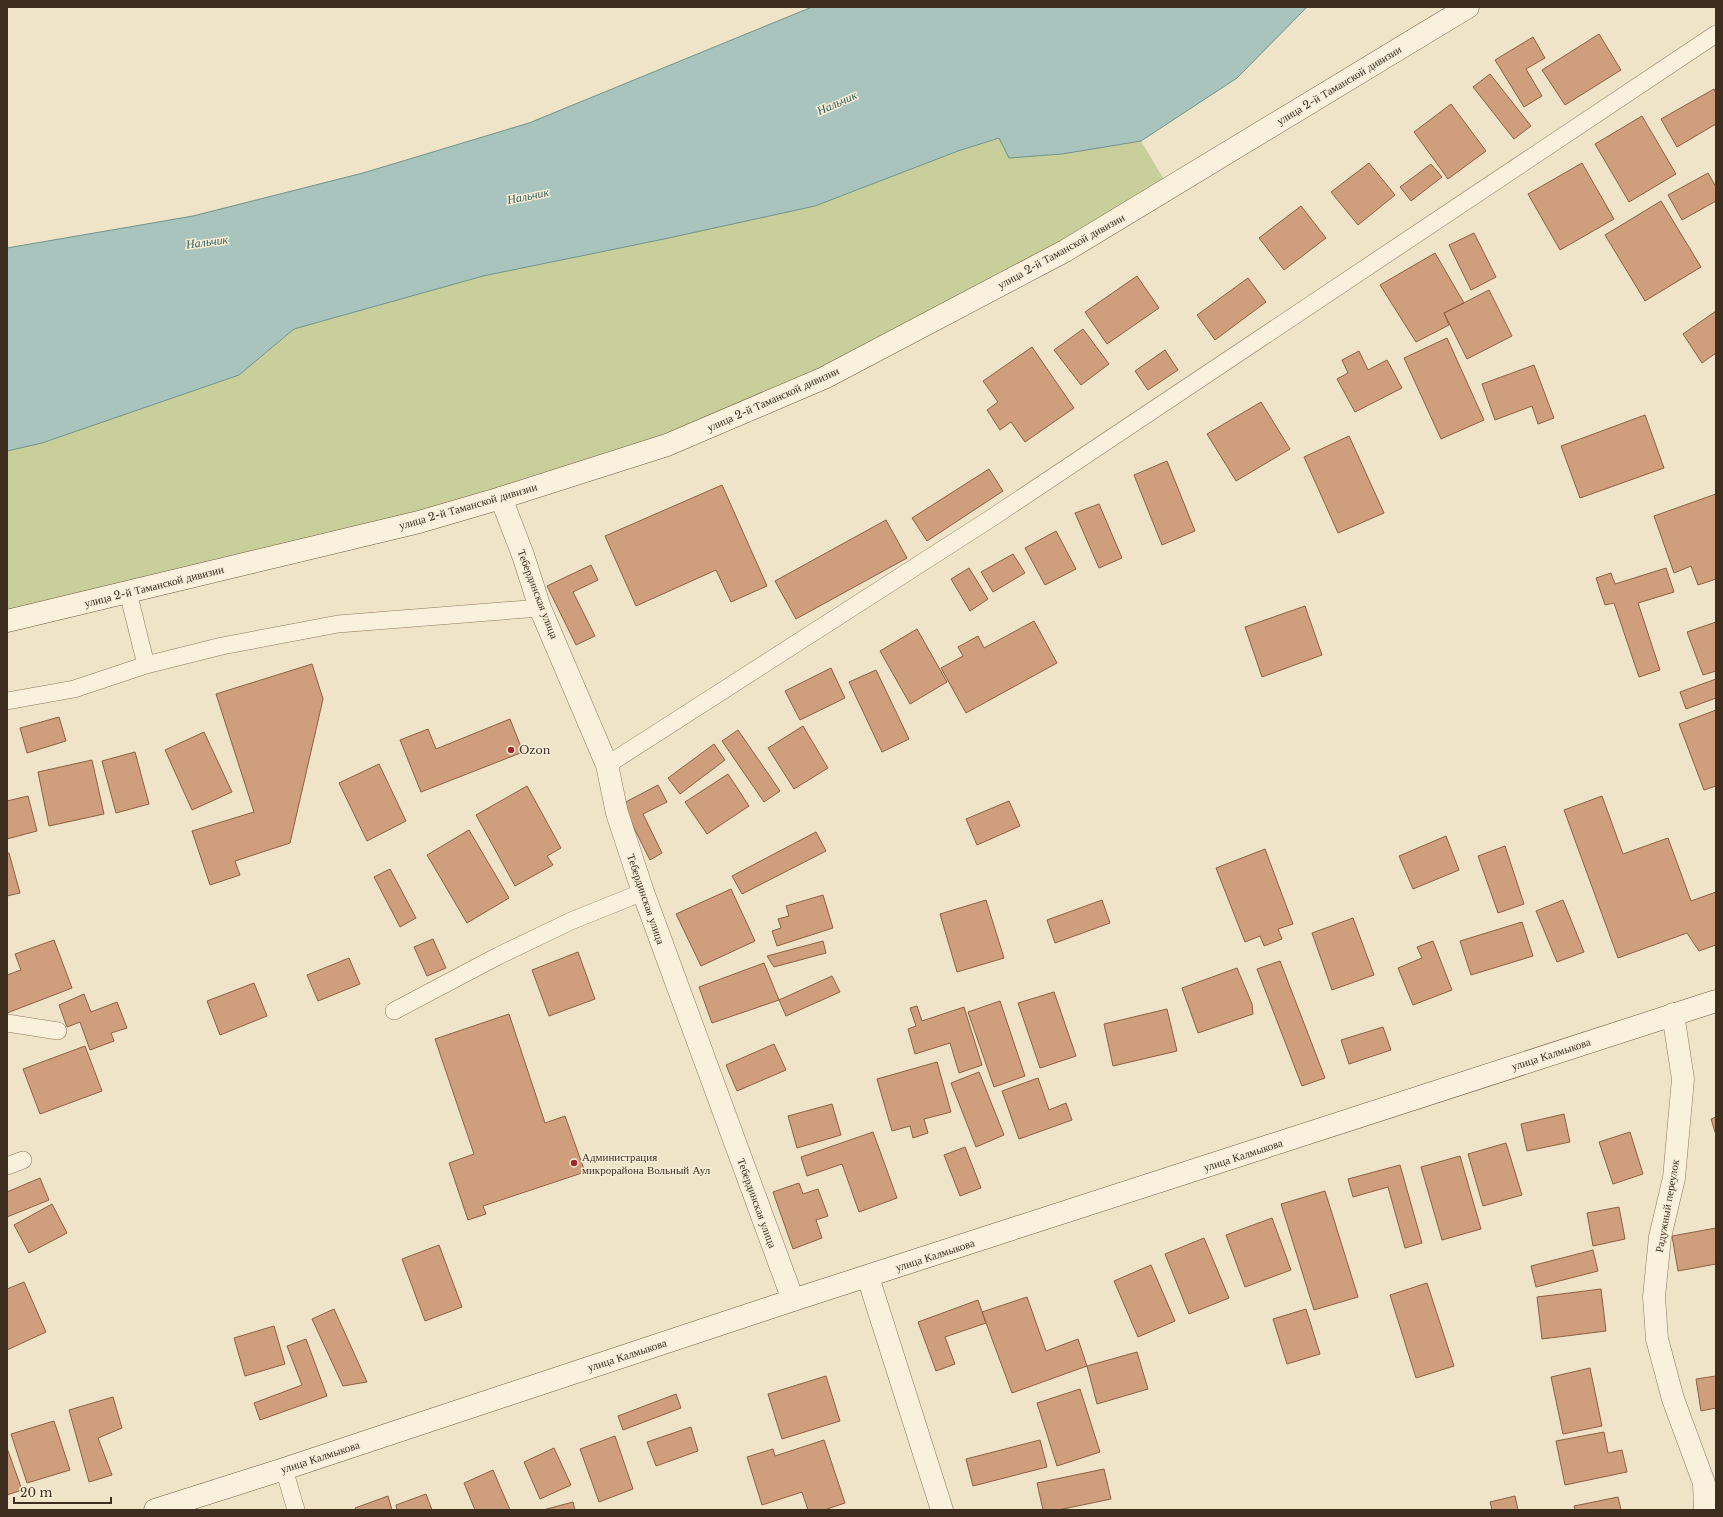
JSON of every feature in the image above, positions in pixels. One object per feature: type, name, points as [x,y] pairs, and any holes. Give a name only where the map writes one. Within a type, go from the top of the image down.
[{"type":"street","name":"улица 2-й Таманской дивизии","points":[[7,621],[419,522],[501,498],[667,445],[824,378],[1065,251],[1468,7]]},
{"type":"street","name":"Тебердинская улица","points":[[501,498],[523,555],[540,608],[607,766],[617,813],[643,892],[793,1300]]},
{"type":"street","name":"улица Калмыкова","points":[[155,1510],[284,1469],[793,1300],[868,1277],[1716,1001]]},
{"type":"street","name":"Радужный переулок","points":[[1673,1014],[1683,1079],[1674,1178],[1660,1237],[1654,1297],[1657,1339],[1673,1399],[1704,1483],[1705,1510]]},
{"type":"street","points":[[868,1277],[942,1510]]},
{"type":"lane","points":[[607,766],[993,517],[1716,34]]},
{"type":"lane","points":[[128,592],[146,665]]},
{"type":"lane","points":[[7,701],[74,689],[146,665],[222,646],[338,624],[540,608]]},
{"type":"lane","points":[[394,1011],[498,956],[571,921],[643,892]]},
{"type":"lane","points":[[7,1023],[58,1031]]},
{"type":"lane","points":[[7,1166],[23,1160]]},
{"type":"lane","points":[[284,1469],[296,1510]]},
{"type":"green space","points":[[999,138],[1062,154],[1141,141],[1169,188],[1065,251],[667,445],[7,621],[7,451],[42,443],[239,375],[294,329],[483,276],[815,206],[958,151]]},
{"type":"water","name":"Нальчик","points":[[812,7],[1307,7],[1237,78],[1141,141],[1062,154],[1009,158],[999,138],[958,151],[815,206],[483,276],[294,329],[239,375],[42,443],[7,451],[7,248],[193,216],[363,173],[529,123]]},
{"type":"building","points":[[1599,34],[1621,70],[1565,105],[1542,70]]},
{"type":"building","points":[[1533,37],[1545,58],[1526,69],[1542,96],[1524,107],[1495,60]]},
{"type":"building","points":[[1490,74],[1531,126],[1514,139],[1473,87]]},
{"type":"building","points":[[1714,89],[1716,93],[1716,124],[1677,147],[1661,119]]},
{"type":"building","points":[[1451,104],[1486,151],[1448,179],[1414,132]]},
{"type":"building","points":[[1642,116],[1676,174],[1629,202],[1595,144]]},
{"type":"building","points":[[1369,163],[1395,195],[1358,225],[1331,192]]},
{"type":"building","points":[[1582,163],[1614,219],[1560,250],[1528,194]]},
{"type":"building","points":[[1431,164],[1442,177],[1411,201],[1400,187]]},
{"type":"building","points":[[1708,173],[1716,187],[1716,201],[1682,220],[1668,195]]},
{"type":"building","points":[[1661,201],[1701,267],[1645,301],[1605,235]]},
{"type":"building","points":[[1301,206],[1326,238],[1284,270],[1259,238]]},
{"type":"building","points":[[1474,233],[1496,277],[1471,290],[1449,245]]},
{"type":"building","points":[[1435,253],[1464,303],[1444,313],[1449,325],[1416,342],[1380,285]]},
{"type":"building","points":[[1137,276],[1159,308],[1107,344],[1085,312]]},
{"type":"building","points":[[1248,278],[1266,302],[1215,340],[1197,315]]},
{"type":"building","points":[[1489,290],[1512,336],[1467,359],[1444,313]]},
{"type":"building","points":[[1716,311],[1716,353],[1702,363],[1683,334]]},
{"type":"building","points":[[1083,329],[1109,364],[1081,385],[1054,350]]},
{"type":"building","points":[[1447,338],[1484,420],[1441,439],[1404,358]]},
{"type":"building","points":[[1032,347],[1074,408],[1025,442],[1011,422],[1000,430],[987,410],[998,402],[983,381]]},
{"type":"building","points":[[1165,350],[1178,370],[1148,390],[1135,371]]},
{"type":"building","points":[[1359,351],[1368,370],[1387,360],[1402,388],[1355,412],[1337,379],[1348,373],[1342,360]]},
{"type":"building","points":[[1534,365],[1554,418],[1538,424],[1532,406],[1495,420],[1482,384]]},
{"type":"building","points":[[1261,402],[1290,449],[1236,481],[1207,434]]},
{"type":"building","points":[[1645,415],[1664,468],[1580,498],[1561,446]]},
{"type":"building","points":[[1349,436],[1384,513],[1338,533],[1304,457]]},
{"type":"building","points":[[1167,461],[1195,531],[1162,545],[1134,475]]},
{"type":"building","points":[[989,469],[1003,491],[927,541],[912,518]]},
{"type":"building","points":[[722,485],[767,586],[731,602],[716,570],[636,606],[605,536]]},
{"type":"building","points":[[1716,494],[1716,579],[1698,585],[1691,566],[1674,573],[1654,516]]},
{"type":"building","points":[[1099,504],[1122,558],[1099,568],[1075,513]]},
{"type":"building","points":[[886,520],[907,558],[796,619],[775,581]]},
{"type":"building","points":[[1056,531],[1076,569],[1045,585],[1025,548]]},
{"type":"building","points":[[1013,554],[1025,573],[993,592],[981,572]]},
{"type":"building","points":[[591,565],[598,580],[573,592],[595,636],[576,645],[547,586]]},
{"type":"building","points":[[969,568],[988,599],[970,611],[951,579]]},
{"type":"building","points":[[1666,568],[1674,592],[1638,603],[1660,670],[1639,677],[1614,603],[1605,605],[1596,578],[1611,573],[1615,584]]},
{"type":"building","points":[[1305,606],[1322,655],[1262,677],[1245,627]]},
{"type":"building","points":[[1034,621],[1057,663],[966,713],[941,668],[963,656],[958,647],[978,636],[984,648]]},
{"type":"building","points":[[1716,622],[1716,671],[1703,675],[1687,632]]},
{"type":"building","points":[[917,629],[947,682],[910,704],[880,651]]},
{"type":"building","points":[[312,664],[323,699],[290,843],[235,861],[240,875],[210,885],[192,831],[254,812],[216,694]]},
{"type":"building","points":[[831,668],[845,698],[800,720],[785,691]]},
{"type":"building","points":[[876,670],[909,739],[882,752],[849,682]]},
{"type":"building","points":[[1716,679],[1716,698],[1686,709],[1680,692]]},
{"type":"building","points":[[1716,710],[1716,786],[1704,790],[1679,724]]},
{"type":"building","points":[[59,717],[66,741],[27,753],[20,728]]},
{"type":"building","points":[[510,719],[523,752],[421,792],[400,740],[428,729],[436,749]]},
{"type":"building","points":[[803,726],[828,768],[794,789],[768,748]]},
{"type":"building","points":[[738,730],[780,791],[764,802],[722,741]]},
{"type":"building","points":[[204,732],[232,792],[192,810],[165,750]]},
{"type":"building","points":[[714,744],[725,760],[680,794],[668,778]]},
{"type":"building","points":[[135,752],[149,804],[116,813],[102,761]]},
{"type":"building","points":[[92,760],[104,814],[49,826],[38,772]]},
{"type":"building","points":[[379,764],[406,821],[367,841],[339,783]]},
{"type":"building","points":[[728,774],[749,806],[707,834],[685,802]]},
{"type":"building","points":[[658,785],[667,802],[643,814],[662,853],[650,860],[622,804]]},
{"type":"building","points":[[527,786],[561,848],[547,856],[553,865],[515,886],[476,815]]},
{"type":"building","points":[[28,796],[37,831],[7,839],[7,801]]},
{"type":"building","points":[[1602,796],[1623,854],[1668,838],[1691,901],[1716,892],[1716,945],[1699,951],[1687,933],[1618,958],[1564,810]]},
{"type":"building","points":[[1009,801],[1020,826],[977,845],[966,819]]},
{"type":"building","points":[[469,830],[509,898],[467,923],[427,855]]},
{"type":"building","points":[[816,832],[826,851],[742,894],[732,876]]},
{"type":"building","points":[[1446,836],[1459,870],[1413,889],[1399,856]]},
{"type":"building","points":[[1505,846],[1524,904],[1498,913],[1478,856]]},
{"type":"building","points":[[1265,849],[1293,924],[1278,929],[1282,939],[1264,946],[1260,936],[1245,942],[1216,868]]},
{"type":"building","points":[[7,853],[9,853],[20,893],[7,896]]},
{"type":"building","points":[[390,869],[416,918],[400,927],[374,877]]},
{"type":"building","points":[[731,889],[755,941],[701,966],[676,914]]},
{"type":"building","points":[[823,895],[833,928],[777,946],[772,931],[781,928],[778,919],[789,916],[786,906]]},
{"type":"building","points":[[986,900],[1004,958],[957,972],[940,914]]},
{"type":"building","points":[[1102,900],[1110,923],[1055,943],[1047,920]]},
{"type":"building","points":[[1563,900],[1584,952],[1557,962],[1536,911]]},
{"type":"building","points":[[1353,918],[1374,975],[1332,990],[1312,933]]},
{"type":"building","points":[[1522,922],[1533,956],[1471,975],[1460,941]]},
{"type":"building","points":[[433,939],[446,968],[427,976],[414,947]]},
{"type":"building","points":[[54,940],[72,988],[7,1013],[7,975],[21,970],[15,954]]},
{"type":"building","points":[[823,941],[826,953],[774,967],[767,956]]},
{"type":"building","points":[[1433,941],[1452,990],[1413,1005],[1398,968],[1422,958],[1417,947]]},
{"type":"building","points":[[578,952],[595,999],[549,1016],[532,970]]},
{"type":"building","points":[[349,958],[360,984],[318,1001],[307,975]]},
{"type":"building","points":[[1280,961],[1325,1078],[1302,1086],[1257,969]]},
{"type":"building","points":[[764,963],[779,1000],[712,1023],[699,987]]},
{"type":"building","points":[[1237,968],[1252,1004],[1253,1014],[1198,1033],[1182,988]]},
{"type":"building","points":[[832,976],[840,992],[786,1016],[779,1000]]},
{"type":"building","points":[[254,983],[267,1016],[220,1035],[207,1001]]},
{"type":"building","points":[[1054,992],[1076,1056],[1040,1068],[1018,1003]]},
{"type":"building","points":[[84,994],[91,1012],[117,1002],[127,1028],[111,1033],[114,1041],[90,1050],[80,1022],[67,1027],[59,1005]]},
{"type":"building","points":[[1000,1001],[1025,1076],[994,1087],[968,1012]]},
{"type":"building","points":[[917,1006],[922,1021],[964,1007],[982,1065],[959,1073],[950,1043],[915,1054],[908,1029],[916,1026],[910,1008]]},
{"type":"building","points":[[1167,1009],[1177,1051],[1113,1066],[1104,1024]]},
{"type":"building","points":[[509,1014],[545,1123],[565,1116],[585,1172],[483,1206],[486,1214],[468,1220],[449,1163],[474,1154],[435,1039]]},
{"type":"building","points":[[1383,1027],[1391,1050],[1349,1064],[1341,1040]]},
{"type":"building","points":[[774,1044],[786,1070],[737,1091],[726,1065]]},
{"type":"building","points":[[85,1046],[102,1091],[40,1114],[23,1069]]},
{"type":"building","points":[[937,1062],[951,1112],[924,1119],[928,1133],[913,1138],[910,1126],[892,1131],[877,1079]]},
{"type":"building","points":[[979,1072],[1004,1135],[976,1147],[951,1083]]},
{"type":"building","points":[[1038,1078],[1049,1110],[1066,1103],[1072,1120],[1019,1139],[1002,1091]]},
{"type":"building","points":[[832,1104],[841,1135],[797,1148],[788,1116]]},
{"type":"building","points":[[1564,1114],[1570,1142],[1527,1151],[1521,1124]]},
{"type":"building","points":[[1716,1117],[1716,1135],[1711,1119]]},
{"type":"building","points":[[873,1132],[897,1198],[859,1212],[842,1164],[807,1176],[801,1157]]},
{"type":"building","points":[[1630,1132],[1643,1174],[1613,1184],[1599,1142]]},
{"type":"building","points":[[1506,1143],[1522,1195],[1483,1206],[1468,1154]]},
{"type":"building","points":[[965,1147],[981,1188],[960,1196],[944,1155]]},
{"type":"building","points":[[1460,1156],[1481,1229],[1442,1240],[1421,1167]]},
{"type":"building","points":[[1400,1165],[1422,1243],[1405,1248],[1388,1187],[1353,1197],[1348,1179]]},
{"type":"building","points":[[40,1178],[49,1200],[7,1217],[7,1192]]},
{"type":"building","points":[[799,1183],[803,1194],[818,1189],[828,1216],[816,1220],[822,1238],[793,1249],[773,1192]]},
{"type":"building","points":[[1325,1191],[1358,1297],[1314,1310],[1281,1204]]},
{"type":"building","points":[[52,1204],[67,1233],[29,1253],[14,1225]]},
{"type":"building","points":[[1619,1207],[1625,1239],[1593,1246],[1587,1213]]},
{"type":"building","points":[[1272,1218],[1291,1270],[1245,1287],[1226,1235]]},
{"type":"building","points":[[1716,1228],[1716,1264],[1678,1271],[1672,1236]]},
{"type":"building","points":[[1204,1238],[1229,1298],[1189,1314],[1165,1254]]},
{"type":"building","points":[[439,1245],[462,1307],[425,1321],[402,1259]]},
{"type":"building","points":[[1593,1250],[1598,1271],[1536,1287],[1531,1266]]},
{"type":"building","points":[[1151,1265],[1175,1321],[1138,1337],[1114,1281]]},
{"type":"building","points":[[24,1282],[46,1332],[7,1350],[7,1289]]},
{"type":"building","points":[[1427,1283],[1454,1366],[1416,1378],[1390,1295]]},
{"type":"building","points":[[1601,1289],[1606,1331],[1542,1339],[1537,1297]]},
{"type":"building","points":[[1027,1297],[1046,1351],[1078,1339],[1087,1366],[1012,1393],[982,1312]]},
{"type":"building","points":[[978,1300],[986,1323],[945,1337],[955,1364],[936,1371],[918,1322]]},
{"type":"building","points":[[334,1309],[367,1382],[343,1386],[312,1319]]},
{"type":"building","points":[[1306,1309],[1320,1354],[1287,1364],[1273,1319]]},
{"type":"building","points":[[274,1326],[285,1364],[245,1376],[234,1338]]},
{"type":"building","points":[[306,1339],[327,1396],[260,1420],[254,1403],[302,1385],[287,1346]]},
{"type":"building","points":[[1137,1352],[1148,1389],[1097,1404],[1087,1366]]},
{"type":"building","points":[[1590,1368],[1602,1426],[1563,1434],[1551,1377]]},
{"type":"building","points":[[826,1376],[840,1421],[782,1439],[768,1394]]},
{"type":"building","points":[[1716,1376],[1716,1408],[1701,1411],[1696,1379]]},
{"type":"building","points":[[1080,1389],[1100,1452],[1057,1466],[1037,1403]]},
{"type":"building","points":[[676,1394],[681,1408],[623,1430],[618,1416]]},
{"type":"building","points":[[113,1397],[122,1428],[98,1438],[112,1475],[89,1482],[69,1410]]},
{"type":"building","points":[[54,1421],[70,1470],[27,1483],[11,1434]]},
{"type":"building","points":[[691,1427],[698,1451],[656,1466],[647,1442]]},
{"type":"building","points":[[1604,1432],[1608,1453],[1622,1450],[1627,1472],[1565,1485],[1556,1441]]},
{"type":"building","points":[[615,1436],[633,1489],[599,1502],[580,1449]]},
{"type":"building","points":[[824,1440],[845,1503],[824,1510],[808,1510],[802,1492],[762,1505],[747,1457],[773,1449],[775,1456]]},
{"type":"building","points":[[1040,1440],[1047,1467],[973,1486],[966,1459]]},
{"type":"building","points":[[7,1448],[22,1490],[7,1495]]},
{"type":"building","points":[[554,1448],[571,1485],[540,1499],[524,1462]]},
{"type":"building","points":[[1104,1469],[1111,1499],[1058,1510],[1043,1510],[1037,1483]]},
{"type":"building","points":[[493,1470],[510,1510],[475,1510],[464,1483]]},
{"type":"building","points":[[426,1494],[432,1510],[397,1510],[396,1505]]},
{"type":"building","points":[[388,1496],[392,1510],[356,1510],[355,1508]]},
{"type":"building","points":[[1515,1496],[1518,1510],[1492,1510],[1490,1502]]},
{"type":"building","points":[[1618,1497],[1621,1510],[1575,1510],[1574,1506]]},
{"type":"building","points":[[573,1502],[575,1510],[543,1510]]},
{"type":"place","name":"Ozon","points":[[511,750]]},
{"type":"place","name":"Администрация микрорайона Вольный Аул","points":[[574,1163]]}]
